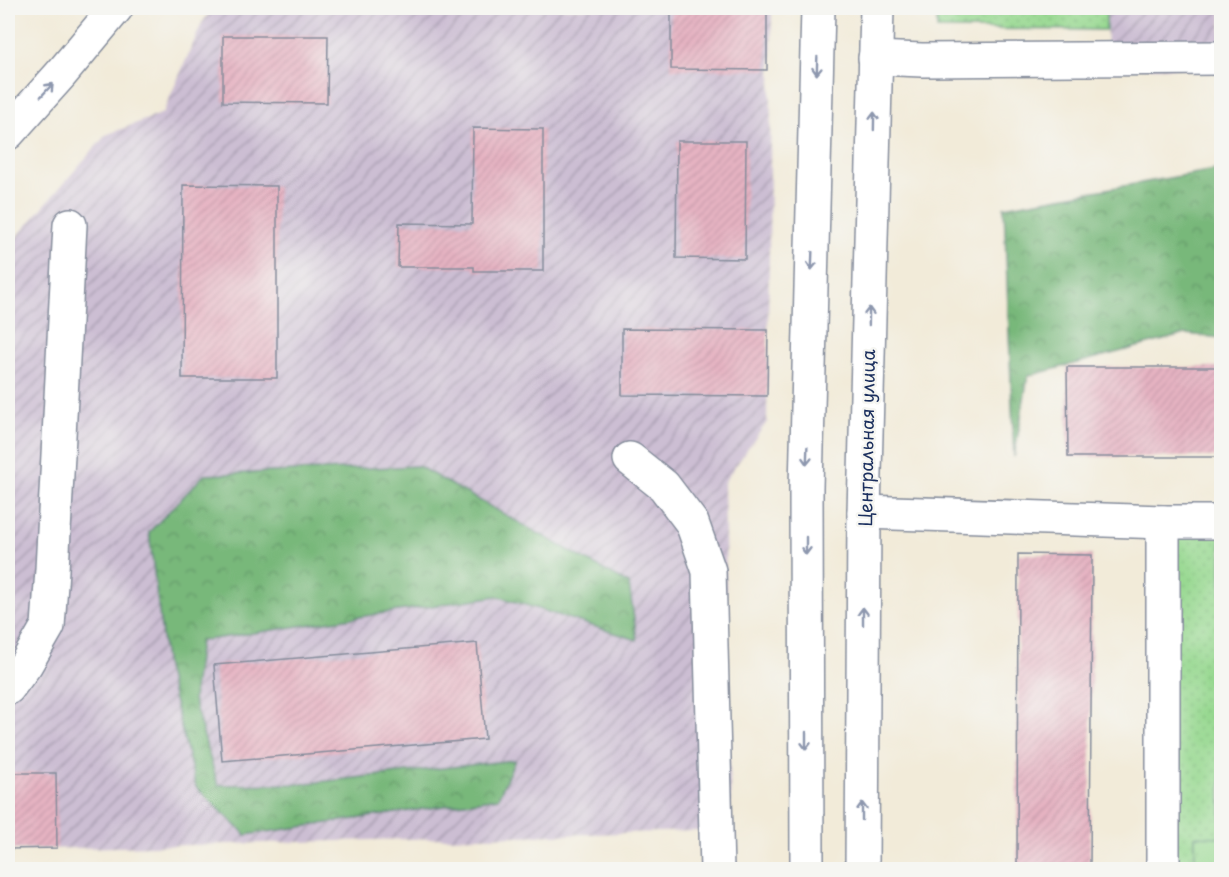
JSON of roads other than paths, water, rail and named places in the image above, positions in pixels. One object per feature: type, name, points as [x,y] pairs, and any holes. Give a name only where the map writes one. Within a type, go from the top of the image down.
[{"type":"main road","points":[[8,132],[61,74],[116,8]]},
{"type":"main road","points":[[807,870],[806,488],[818,8]]},
{"type":"main road","name":"Центральная улица","points":[[862,870],[864,512],[877,8]]},
{"type":"main road","points":[[875,58],[922,60],[1221,58]]},
{"type":"main road","points":[[8,688],[26,664],[48,626],[70,225]]},
{"type":"main road","points":[[630,459],[664,486],[692,523],[709,571],[717,870]]},
{"type":"main road","points":[[864,512],[1221,522]]},
{"type":"main road","points":[[1163,522],[1163,870]]}]
